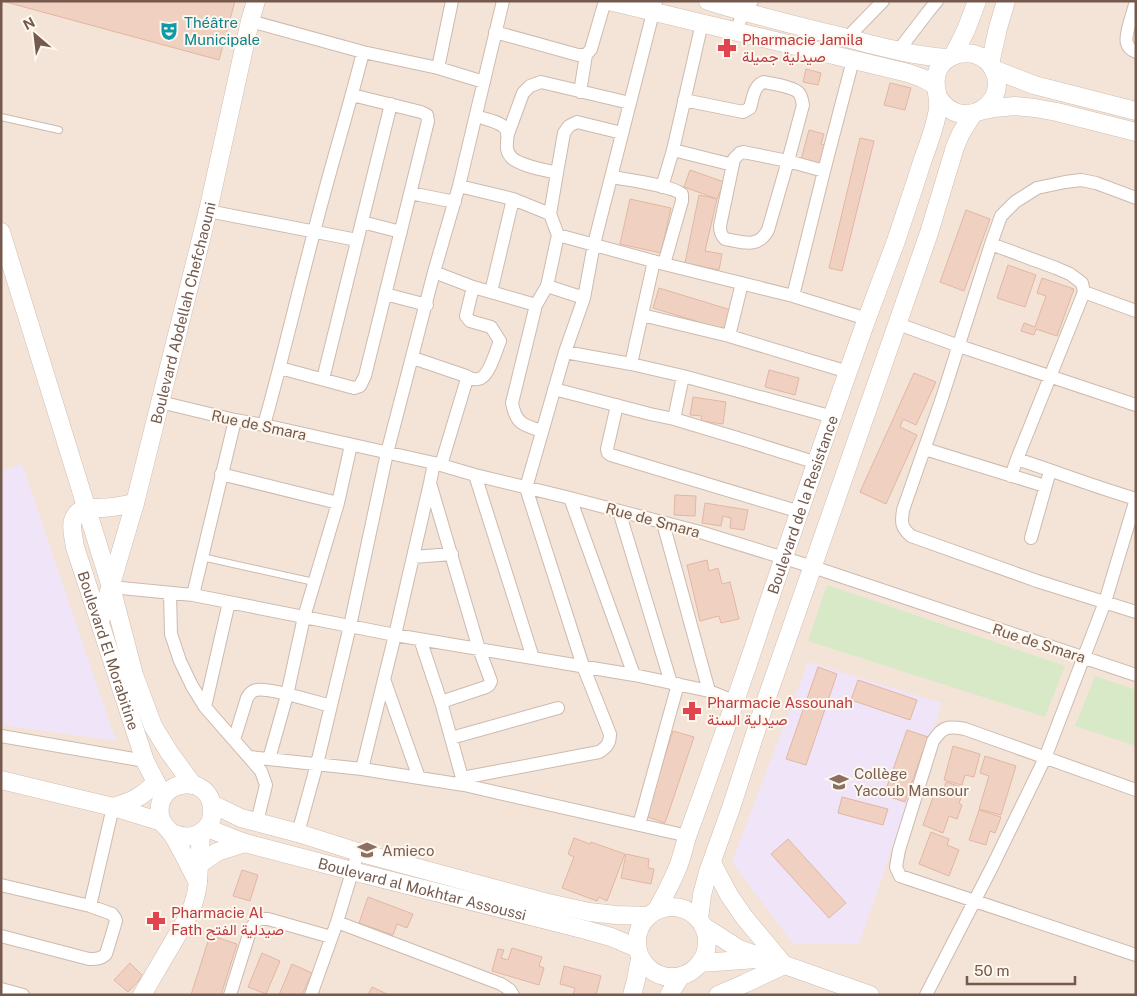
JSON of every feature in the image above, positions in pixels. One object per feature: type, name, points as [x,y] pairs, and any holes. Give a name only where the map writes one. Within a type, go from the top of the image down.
[{"type":"street","name":"Boulevard Abdellah Chefchaouni","points":[[100,622],[136,503],[208,211],[256,1]]},
{"type":"street","points":[[438,68],[452,1]]},
{"type":"street","points":[[298,833],[317,764],[350,626],[387,453],[427,305],[434,272],[460,186],[503,1]]},
{"type":"street","points":[[580,92],[586,55],[591,49],[605,1]]},
{"type":"street","points":[[609,1],[655,6],[702,23],[908,73],[922,78],[936,91],[943,105],[959,114],[1015,106],[1035,108],[1136,132]]},
{"type":"street","points":[[847,38],[883,1]]},
{"type":"street","points":[[898,51],[938,1]]},
{"type":"street","name":"Boulevard de la Resistance","points":[[653,913],[679,864],[736,702],[783,559],[930,139],[938,108],[935,79],[940,67],[951,57],[964,36],[977,1]]},
{"type":"street","name":"Boulevard de la Resistance","points":[[701,923],[702,895],[712,862],[765,703],[929,233],[955,147],[961,133],[977,112],[987,106],[996,92],[996,76],[992,66],[998,28],[1006,1]]},
{"type":"street","points":[[1136,1],[1126,38],[1129,48],[1136,52]]},
{"type":"street","points":[[711,2],[747,7],[847,38],[898,51],[931,57],[951,57],[959,53],[973,53],[992,66],[1034,85],[1136,111]]},
{"type":"street","points":[[464,782],[599,752],[607,747],[610,740],[610,734],[584,666],[526,488],[565,352],[584,298],[594,244],[655,6]]},
{"type":"street","points":[[736,32],[747,7]]},
{"type":"street","points":[[250,21],[363,52],[438,68],[484,82]]},
{"type":"street","points":[[662,187],[673,150],[702,23]]},
{"type":"street","points":[[495,32],[578,55],[586,55]]},
{"type":"street","points":[[264,425],[363,52]]},
{"type":"street","points":[[793,296],[853,60]]},
{"type":"street","points":[[557,173],[520,163],[513,159],[506,148],[508,134],[523,92],[530,86],[541,82],[630,104]]},
{"type":"street","points":[[684,100],[743,112],[750,108],[757,86],[764,82],[794,90],[799,93],[802,99],[803,105],[788,161],[768,230],[759,242],[753,243],[725,239],[722,236],[720,226],[736,155],[743,152],[788,161],[824,171]]},
{"type":"street","points":[[280,368],[354,388],[360,386],[363,382],[428,118],[424,113],[352,95]]},
{"type":"street","points":[[322,379],[391,104]]},
{"type":"street","points":[[476,116],[498,124],[508,134]]},
{"type":"street","points":[[542,431],[522,424],[517,419],[512,403],[536,305],[547,286],[558,235],[550,214],[564,133],[569,126],[576,122],[622,133]]},
{"type":"street","points":[[673,150],[733,165]]},
{"type":"street","points":[[612,177],[680,192],[683,198],[642,315],[631,364]]},
{"type":"street","points":[[1136,198],[1096,183],[1081,180],[1065,182],[1037,188],[1015,202],[1001,216],[925,449],[903,510],[902,520],[903,529],[911,536],[1037,581],[1136,612]]},
{"type":"street","points":[[460,186],[513,199],[550,214]]},
{"type":"street","points":[[410,193],[455,202]]},
{"type":"street","points":[[491,292],[513,199]]},
{"type":"street","points":[[208,211],[357,240]]},
{"type":"street","points":[[362,222],[401,232]]},
{"type":"street","name":"Boulevard El Morabitine","points":[[1,232],[111,587],[134,674],[153,726],[169,752],[194,785]]},
{"type":"street","points":[[558,235],[793,296],[867,319]]},
{"type":"street","points":[[991,244],[1070,274],[1082,283],[1084,292],[1016,458],[1011,476]]},
{"type":"street","points":[[434,272],[473,288],[536,305]]},
{"type":"street","points":[[729,336],[742,283]]},
{"type":"street","points":[[547,286],[584,298]]},
{"type":"street","points":[[413,358],[476,380],[488,371],[500,341],[491,327],[470,321],[466,316],[473,288]]},
{"type":"street","points":[[1084,292],[1136,311]]},
{"type":"street","points":[[385,294],[427,305]]},
{"type":"street","points":[[642,315],[729,336],[848,372]]},
{"type":"street","points":[[898,324],[1136,405]]},
{"type":"street","points":[[565,352],[683,376],[833,417]]},
{"type":"street","points":[[362,769],[430,484],[466,382],[466,376]]},
{"type":"street","points":[[674,419],[683,376]]},
{"type":"street","points":[[554,389],[674,419],[817,463]]},
{"type":"street","name":"Rue de Smara","points":[[160,402],[437,464],[700,532],[813,567],[1136,675]]},
{"type":"street","points":[[617,405],[607,449],[611,455],[800,512]]},
{"type":"street","points":[[193,595],[235,420]]},
{"type":"street","points":[[269,759],[287,695],[304,617],[338,503],[351,445]]},
{"type":"street","points":[[925,449],[1045,486]]},
{"type":"street","points":[[926,995],[1045,758],[1105,602],[1136,499],[1089,485],[1016,458]]},
{"type":"street","points":[[1030,538],[1051,470]]},
{"type":"street","points":[[221,474],[338,503]]},
{"type":"street","points":[[475,475],[533,658]]},
{"type":"street","points":[[430,484],[452,554],[478,649],[491,681],[489,685],[480,689],[441,702]]},
{"type":"street","points":[[570,498],[634,675]]},
{"type":"street","points":[[86,507],[116,507],[136,503]]},
{"type":"street","name":"Boulevard El Morabitine","points":[[86,507],[78,511],[73,518],[72,532],[75,547],[145,761],[160,789]]},
{"type":"street","points":[[619,511],[674,683],[639,825]]},
{"type":"street","points":[[663,523],[709,691]]},
{"type":"street","points":[[413,557],[452,554]]},
{"type":"street","points":[[111,587],[193,595],[395,635],[634,675],[709,691],[736,702]]},
{"type":"street","points":[[170,593],[171,634],[192,686],[205,707],[261,770],[266,785],[257,822]]},
{"type":"street","points":[[205,707],[229,602]]},
{"type":"street","points":[[420,639],[441,702],[464,782]]},
{"type":"street","points":[[384,679],[419,778]]},
{"type":"street","points":[[234,740],[247,698],[250,693],[257,690],[287,695],[330,706]]},
{"type":"street","points":[[451,738],[558,708]]},
{"type":"street","points":[[1136,790],[965,729],[944,728],[933,741],[899,850],[896,867],[900,876],[1136,955]]},
{"type":"street","points":[[1,736],[145,761]]},
{"type":"street","points":[[250,757],[464,782],[688,836]]},
{"type":"street","points":[[1,780],[113,807],[167,828],[181,837],[191,837],[204,831]]},
{"type":"street","points":[[113,807],[129,802],[147,792],[182,784],[199,786],[209,796],[212,804],[213,816],[204,831],[193,906],[142,995]]},
{"type":"street","points":[[160,789],[159,809],[167,828],[198,882]]},
{"type":"street","name":"Boulevard al Mokhtar Assoussi","points":[[212,804],[241,818],[298,833],[358,852],[544,902],[589,912],[616,915],[653,913]]},
{"type":"street","points":[[90,906],[113,807]]},
{"type":"street","name":"Boulevard al Mokhtar Assoussi","points":[[204,831],[352,871],[586,930],[610,937],[638,954]]},
{"type":"street","points":[[198,864],[218,852],[245,843]]},
{"type":"street","points":[[311,995],[337,922],[358,852]]},
{"type":"street","points":[[712,862],[729,896],[784,965]]},
{"type":"street","points":[[1,885],[90,906],[112,914],[116,921],[106,954],[99,959],[1,936]]},
{"type":"street","points":[[632,995],[638,954],[637,936],[639,930],[653,913],[668,907],[690,912],[701,923],[739,949],[870,995]]},
{"type":"street","points":[[230,995],[251,928],[258,919],[268,919],[331,937]]},
{"type":"street","points":[[337,922],[501,984],[510,990],[513,995]]},
{"type":"street","points":[[638,954],[647,968],[657,974],[668,978],[688,974],[694,970],[705,955],[706,936],[701,923]]},
{"type":"street","points":[[700,963],[763,958]]},
{"type":"street","points":[[718,995],[784,965]]},
{"type":"street","points":[[668,995],[680,977]]},
{"type":"street","points":[[1,989],[17,994]]},
{"type":"lane","points":[[1,116],[58,130]]},
{"type":"lane","points":[[202,557],[314,582]]},
{"type":"shaded area","points":[[1,1],[1136,1],[1136,995],[1,995]]},
{"type":"shaded area","points":[[22,464],[116,741],[1,725],[1,471]]},
{"type":"shaded area","name":"Collège Yacoub Mansour","points":[[808,662],[942,703],[859,944],[793,944],[732,862]]},
{"type":"green space","points":[[827,585],[1065,666],[1045,717],[808,641]]},
{"type":"green space","points":[[1095,676],[1136,690],[1136,746],[1075,726]]},
{"type":"building","name":"Théâtre Municipale","points":[[2,1],[235,1],[219,60]]},
{"type":"building","points":[[806,69],[821,73],[818,85],[803,82]]},
{"type":"building","points":[[890,83],[911,88],[905,110],[884,105]]},
{"type":"building","points":[[809,130],[824,134],[821,144],[828,146],[823,166],[801,160]]},
{"type":"building","points":[[860,138],[874,141],[842,271],[829,268]]},
{"type":"building","points":[[690,170],[724,182],[717,199],[684,187]]},
{"type":"building","points":[[699,195],[717,199],[705,251],[722,254],[719,270],[685,263]]},
{"type":"building","points":[[630,199],[671,208],[661,253],[620,244]]},
{"type":"building","points":[[966,210],[990,219],[964,291],[940,282]]},
{"type":"building","points":[[1008,265],[1036,275],[1025,307],[997,298]]},
{"type":"building","points":[[1042,278],[1074,289],[1057,336],[1036,329],[1034,335],[1021,331],[1024,323],[1035,327],[1046,296],[1037,293]]},
{"type":"building","points":[[659,288],[731,310],[725,330],[653,308]]},
{"type":"building","points":[[769,370],[799,378],[795,395],[765,387]]},
{"type":"building","points":[[914,373],[936,382],[916,425],[903,419],[900,427],[917,435],[886,504],[860,492]]},
{"type":"building","points":[[693,397],[726,402],[723,424],[701,421],[702,416],[690,415]]},
{"type":"building","points":[[675,495],[696,496],[695,516],[674,515]]},
{"type":"building","points":[[705,503],[748,510],[744,530],[730,528],[731,518],[723,516],[721,526],[702,523]]},
{"type":"building","points":[[707,560],[709,571],[718,568],[722,584],[730,582],[739,619],[721,623],[719,616],[700,621],[687,565]]},
{"type":"building","points":[[818,667],[837,674],[806,765],[786,759]]},
{"type":"building","points":[[858,680],[917,700],[910,720],[851,700]]},
{"type":"building","points":[[907,730],[928,737],[905,802],[884,795]]},
{"type":"building","points":[[673,731],[694,737],[665,823],[645,816]]},
{"type":"building","points":[[953,746],[980,754],[974,777],[965,775],[962,785],[944,780]]},
{"type":"building","points":[[985,756],[1016,766],[1001,815],[979,809],[989,776],[980,773]]},
{"type":"building","points":[[946,782],[965,788],[959,803],[962,805],[957,819],[949,816],[943,833],[923,825],[935,792],[948,797],[950,790],[944,788]]},
{"type":"building","points":[[842,797],[888,809],[883,825],[838,813]]},
{"type":"building","points":[[979,810],[1001,817],[995,833],[990,831],[986,845],[969,840]]},
{"type":"building","points":[[931,832],[949,839],[947,845],[959,850],[949,876],[919,864]]},
{"type":"building","points":[[574,838],[625,854],[607,901],[599,897],[597,901],[562,888],[574,857],[568,854]]},
{"type":"building","points":[[788,839],[846,903],[829,918],[771,854]]},
{"type":"building","points":[[626,854],[649,859],[648,868],[654,869],[651,884],[621,878]]},
{"type":"building","points":[[242,870],[258,875],[250,901],[233,896]]},
{"type":"building","points":[[368,897],[413,914],[407,928],[397,924],[393,935],[359,923]]},
{"type":"building","points":[[210,935],[237,944],[221,995],[191,995]]},
{"type":"building","points":[[512,948],[542,957],[539,966],[544,968],[539,985],[492,971],[498,949],[504,950],[501,958],[508,960]]},
{"type":"building","points":[[262,953],[280,961],[266,994],[248,987]]},
{"type":"building","points":[[130,963],[143,976],[128,992],[114,980]]},
{"type":"building","points":[[292,964],[312,973],[302,995],[279,995]]},
{"type":"building","points":[[564,966],[601,976],[596,995],[573,995],[575,988],[560,984]]},
{"type":"building","points":[[372,987],[389,995],[368,995]]},
{"type":"place","name":"Théâtre Municipale","points":[[169,31]]},
{"type":"place","name":"Pharmacie Jamila صيدلية جميلة","points":[[727,48]]},
{"type":"place","name":"Pharmacie Assounah صيدلية السنة","points":[[692,711]]},
{"type":"place","name":"Collège Yacoub Mansour","points":[[839,782]]},
{"type":"place","name":"Amieco","points":[[367,850]]},
{"type":"place","name":"Pharmacie Al Fath صيدلية الفتح","points":[[156,921]]}]
